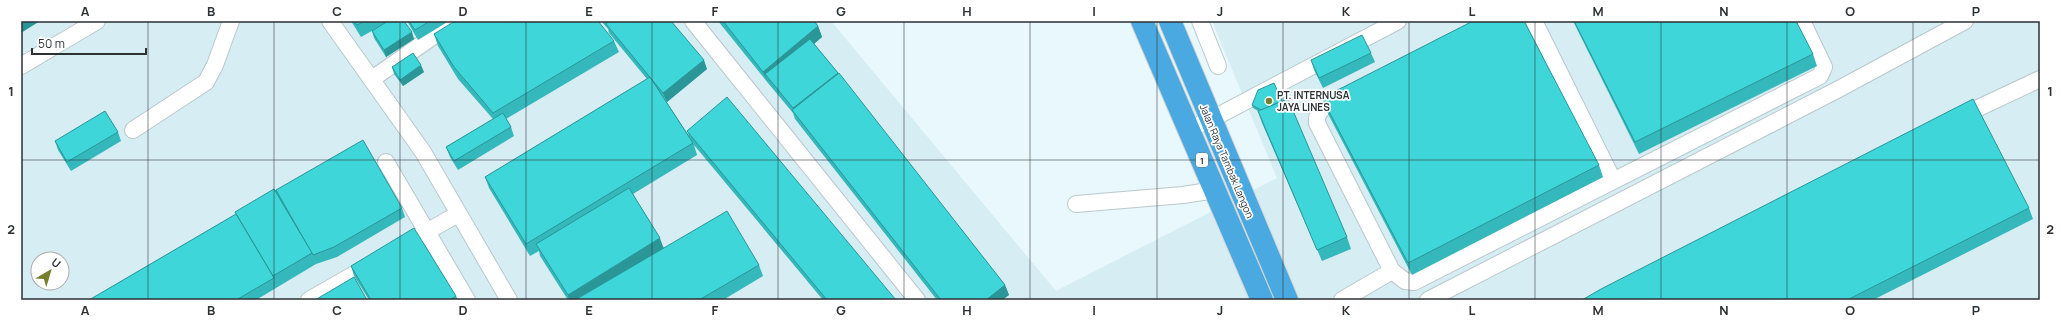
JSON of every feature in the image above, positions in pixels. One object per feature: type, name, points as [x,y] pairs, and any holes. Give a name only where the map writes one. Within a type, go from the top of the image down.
[{"type":"highway","name":"1","points":[[1142,21],[1262,300]]},
{"type":"highway","name":"Jalan Raya Tambak Langon","points":[[1170,21],[1210,120],[1287,300]]},
{"type":"lane","points":[[21,66],[98,21]]},
{"type":"lane","points":[[133,130],[206,82],[215,65],[231,21]]},
{"type":"lane","points":[[330,21],[423,152],[509,300]]},
{"type":"lane","points":[[372,79],[456,21]]},
{"type":"lane","points":[[693,21],[918,300]]},
{"type":"lane","points":[[1200,21],[1218,66]]},
{"type":"lane","points":[[1188,129],[1210,120],[1398,21]]},
{"type":"lane","points":[[1534,21],[1613,180]]},
{"type":"lane","points":[[1356,89],[1321,109],[1316,118],[1316,123],[1392,271],[1405,281],[1414,282],[1820,76],[1824,66],[1802,21]]},
{"type":"lane","points":[[1428,300],[1830,93],[1965,21]]},
{"type":"lane","points":[[1943,124],[2040,79]]},
{"type":"lane","points":[[386,162],[428,231],[467,300]]},
{"type":"lane","points":[[1076,204],[1183,195],[1215,190]]},
{"type":"lane","points":[[309,300],[458,214]]},
{"type":"lane","points":[[1342,300],[1392,271]]},
{"type":"shaded area","points":[[21,21],[831,21],[1056,291],[1277,178],[1212,21],[2040,21],[2040,300],[21,300]]},
{"type":"building","points":[[354,21],[365,21],[357,25]]},
{"type":"building","points":[[388,21],[404,21],[412,32],[384,50],[372,31]]},
{"type":"building","points":[[409,21],[430,21],[415,30]]},
{"type":"building","points":[[455,21],[598,21],[614,41],[493,113],[454,67],[434,34]]},
{"type":"building","points":[[609,21],[671,21],[704,60],[663,93],[606,24]]},
{"type":"building","points":[[723,21],[814,21],[818,26],[763,72]]},
{"type":"building","points":[[1473,21],[1524,21],[1599,165],[1408,263],[1322,98]]},
{"type":"building","points":[[1574,21],[1796,21],[1813,54],[1635,142]]},
{"type":"building","points":[[1362,35],[1371,53],[1319,78],[1311,60]]},
{"type":"building","points":[[810,39],[838,73],[793,108],[765,74]]},
{"type":"building","points":[[413,53],[421,65],[400,80],[392,67]]},
{"type":"building","points":[[839,73],[1005,285],[986,300],[941,300],[792,110]]},
{"type":"building","points":[[650,77],[693,143],[526,244],[485,177]]},
{"type":"building","name":"PT. INTERNUSA JAYA LINES","points":[[1274,83],[1282,101],[1261,110],[1252,105],[1258,90]]},
{"type":"building","points":[[727,97],[896,300],[827,300],[687,131]]},
{"type":"building","points":[[1288,99],[1347,237],[1317,250],[1258,111]]},
{"type":"building","points":[[1973,99],[2029,208],[1847,300],[1582,300],[1601,289]]},
{"type":"building","points":[[105,111],[118,132],[67,162],[55,141]]},
{"type":"building","points":[[503,113],[511,127],[454,161],[446,147]]},
{"type":"building","points":[[363,140],[402,208],[334,247],[313,255],[276,190]]},
{"type":"building","points":[[629,188],[660,238],[568,295],[536,244]]},
{"type":"building","points":[[274,189],[312,253],[273,276],[235,212]]},
{"type":"building","points":[[727,211],[759,265],[699,300],[575,300]]},
{"type":"building","points":[[236,214],[274,278],[236,300],[89,300]]},
{"type":"building","points":[[414,228],[456,296],[450,300],[371,300],[351,266]]},
{"type":"building","points":[[354,277],[367,300],[315,300]]},
{"type":"place","name":"PT. INTERNUSA JAYA LINES","points":[[1269,101]]}]
